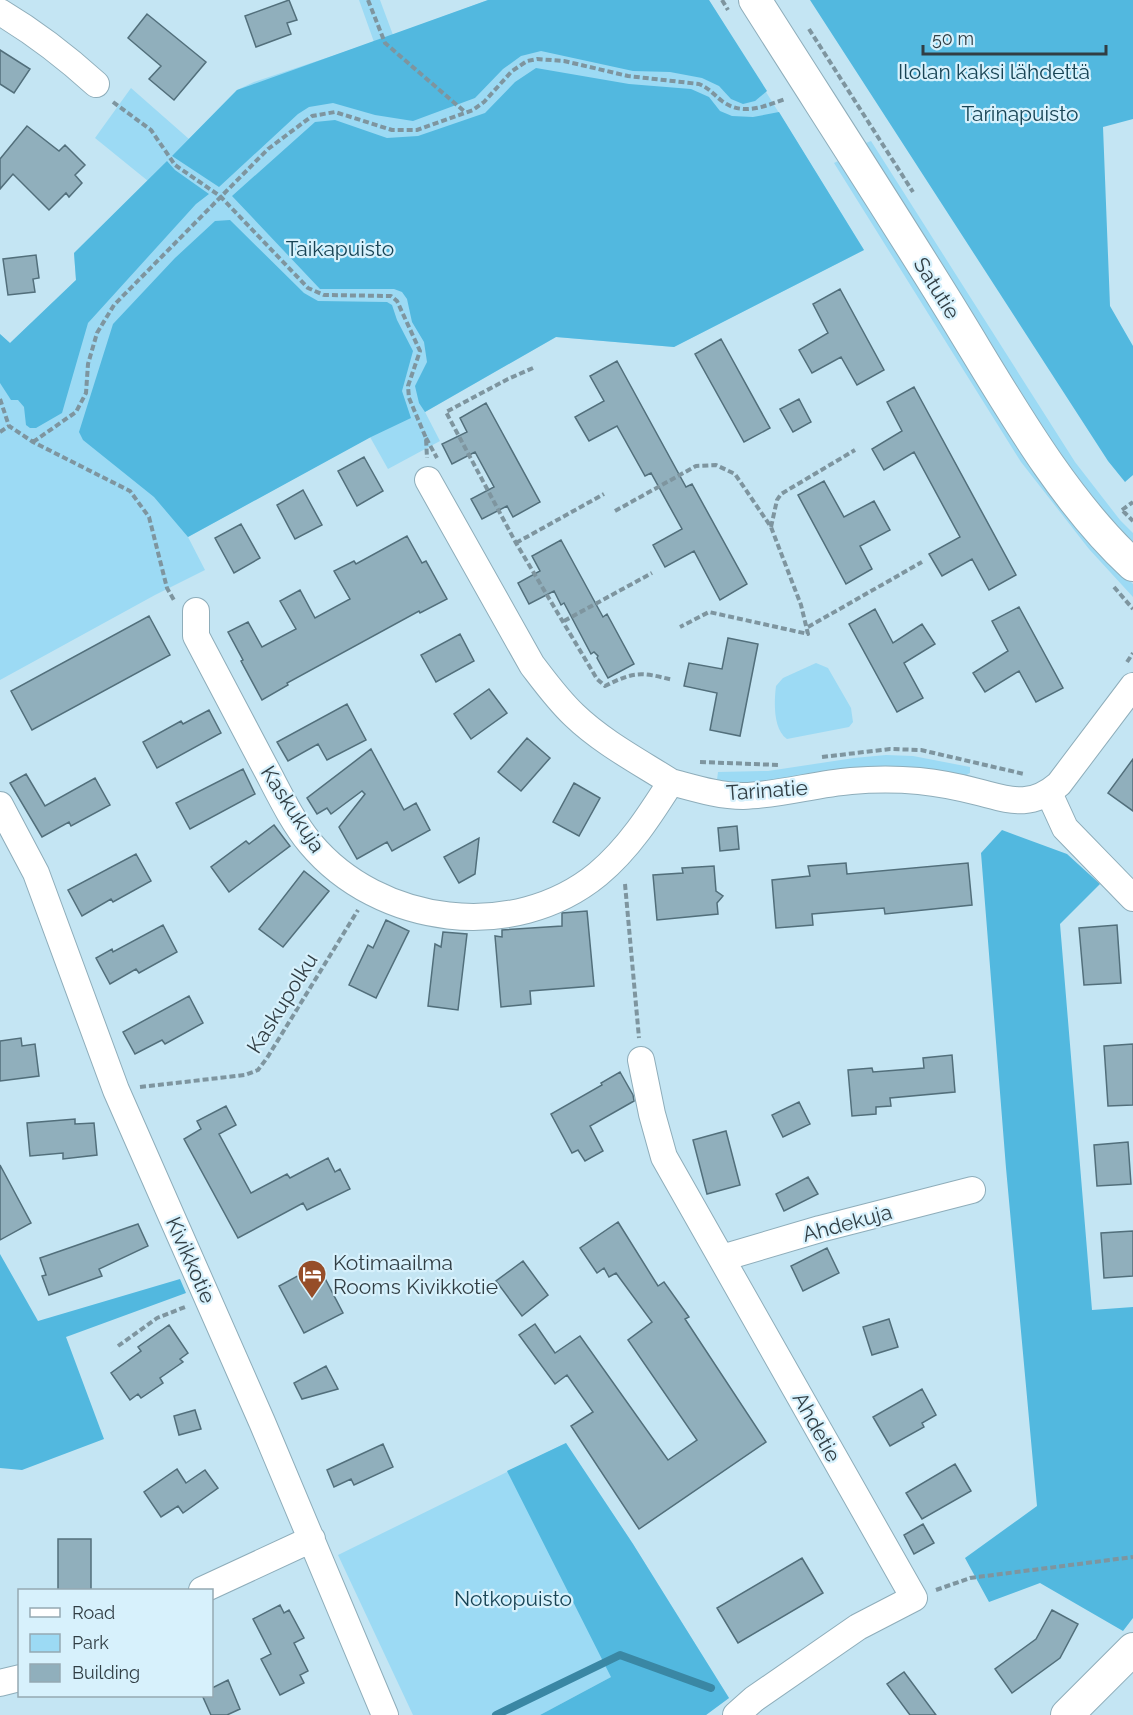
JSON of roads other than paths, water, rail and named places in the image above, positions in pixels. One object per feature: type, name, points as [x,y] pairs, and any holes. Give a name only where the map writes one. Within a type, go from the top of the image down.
[{"type":"street","name":"Satutie","points":[[755,0],[1018,418],[1070,495],[1133,565]]},
{"type":"street","points":[[0,12],[58,50],[96,84]]},
{"type":"street","name":"Tarinatie","points":[[435,473],[532,664],[548,686],[576,717],[612,745],[671,782],[714,793],[741,796],[785,792],[851,781],[883,779],[951,786],[1010,801],[1031,799],[1049,793]]},
{"type":"street","name":"Kaskukuja","points":[[196,610],[196,636],[281,798],[310,843],[331,865],[369,892],[414,909],[445,916],[468,917],[515,913],[551,902],[576,889],[597,874],[623,850],[650,815],[671,782]]},
{"type":"street","points":[[1126,678],[1069,773],[1049,793],[1065,828],[1133,898]]},
{"type":"street","name":"Kivikkotie","points":[[0,805],[36,873],[116,1090],[209,1299],[385,1715]]},
{"type":"street","name":"Ahdetie","points":[[641,1060],[664,1157],[914,1598],[858,1627],[754,1699],[736,1715]]},
{"type":"street","name":"Ahdekuja","points":[[722,1258],[820,1229],[972,1190]]},
{"type":"street","points":[[204,1589],[312,1539]]},
{"type":"street","points":[[1067,1715],[1133,1649]]},
{"type":"street","points":[[0,1683],[18,1678]]},
{"type":"waterway","points":[[496,1715],[620,1655],[711,1688]]},
{"type":"place","name":"Kotimaailma Rooms Kivikkotie","points":[[312,1300]]},
{"type":"park label","name":"Ilolan kaksi lähdettä","points":[[994,71]]},
{"type":"park label","name":"Tarinapuisto","points":[[1020,113]]},
{"type":"park label","name":"Taikapuisto","points":[[340,248]]},
{"type":"park label","name":"Notkopuisto","points":[[513,1598]]}]
